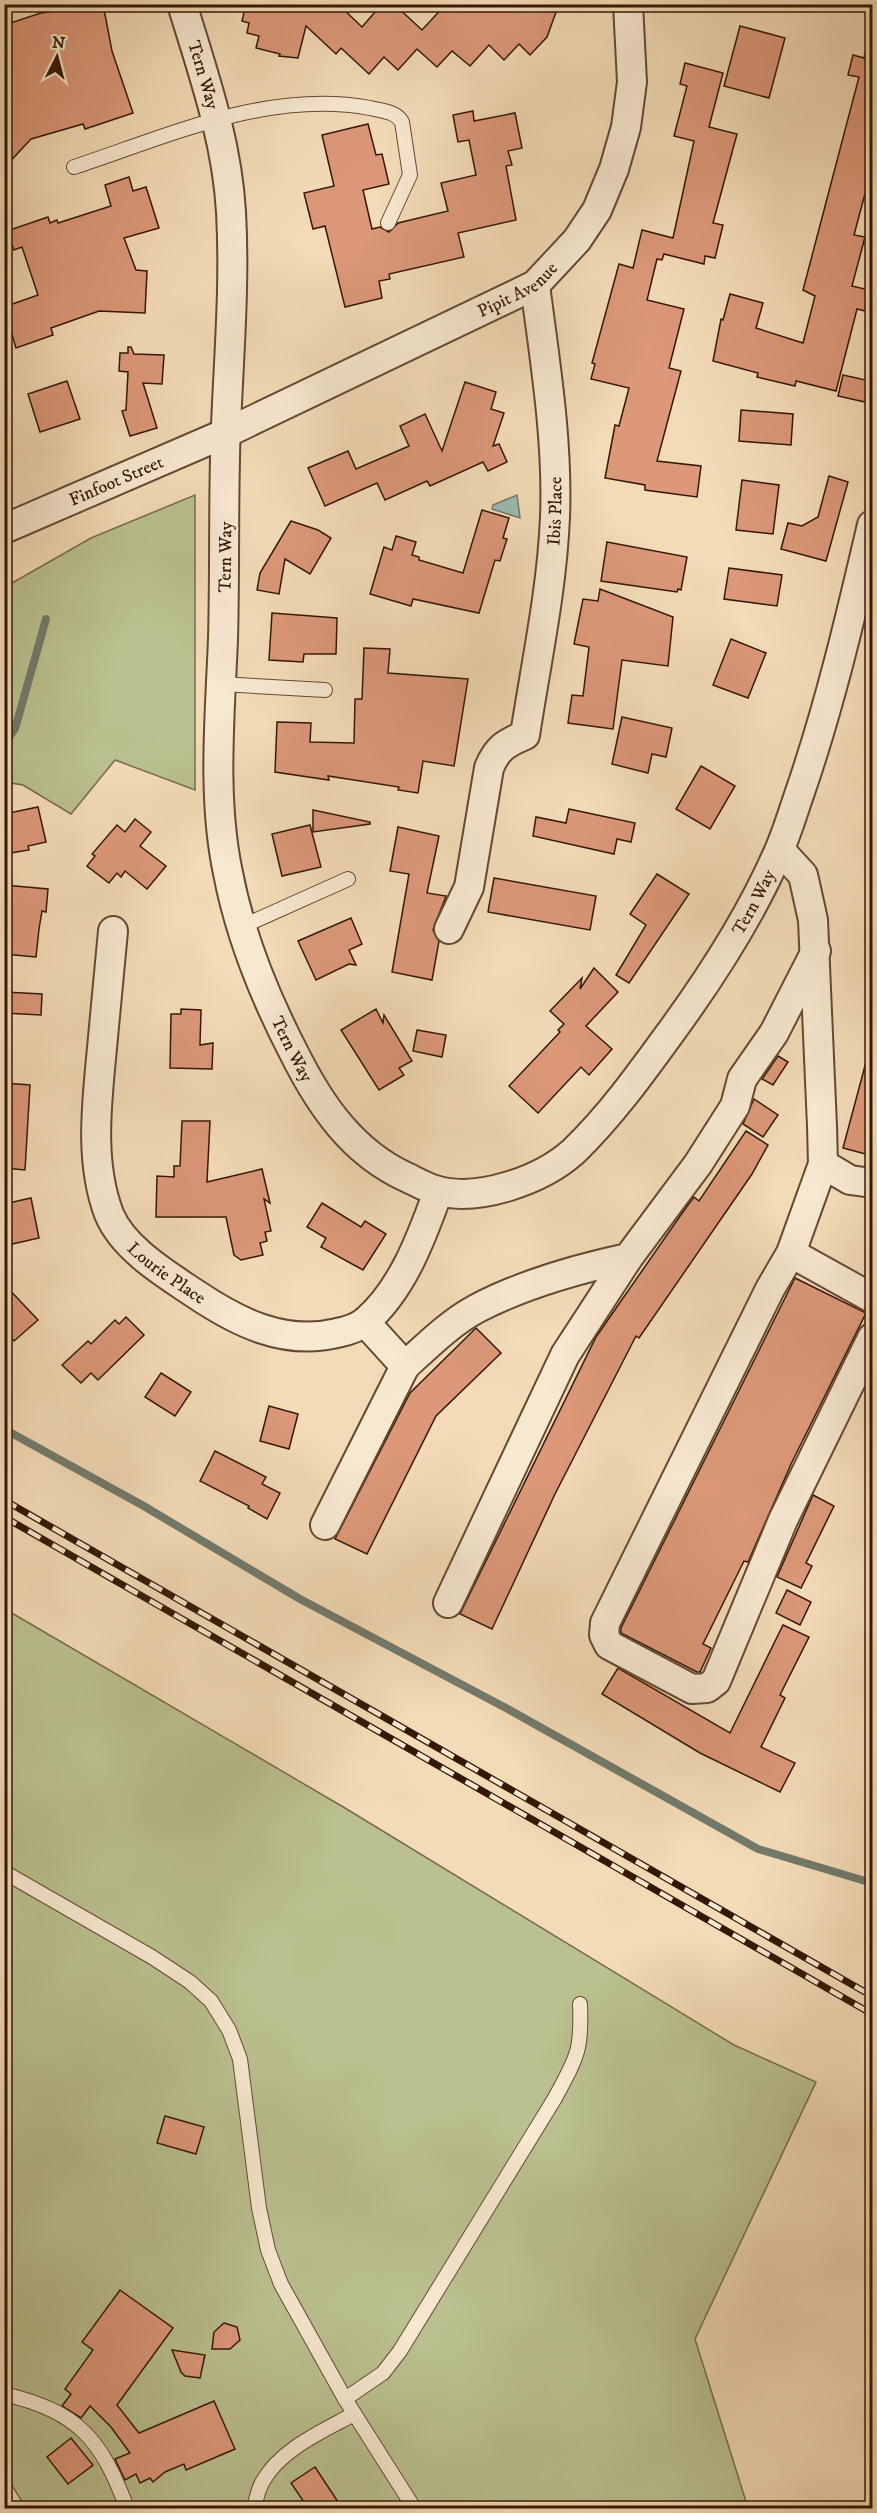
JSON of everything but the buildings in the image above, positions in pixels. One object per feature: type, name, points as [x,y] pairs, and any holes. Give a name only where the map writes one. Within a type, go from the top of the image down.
[{"type":"street","name":"Tern Way","points":[[182,4],[218,119],[226,158],[231,211],[233,285],[226,433],[220,812],[226,869],[241,927],[277,1020],[308,1082],[343,1132],[382,1166],[438,1192],[466,1192],[512,1187],[540,1175],[566,1158],[592,1133],[625,1095],[688,1008],[753,904],[780,850],[822,727],[873,525]]},
{"type":"street","name":"Pipit Avenue","points":[[226,433],[535,285],[577,240],[597,210],[614,169],[626,127],[632,82],[628,4]]},
{"type":"street","name":"Ibis Place","points":[[449,929],[469,887],[489,768],[495,753],[504,744],[525,735],[549,582],[555,518],[555,464],[535,285]]},
{"type":"street","name":"Finfoot Street","points":[[4,529],[226,433]]},
{"type":"street","points":[[780,850],[803,875],[813,920],[823,1164],[791,1253],[770,1289],[605,1623],[604,1635],[609,1645],[692,1689],[702,1690],[712,1685],[783,1520],[873,1338]]},
{"type":"street","name":"Lourie Place","points":[[113,931],[96,1109],[100,1185],[110,1216],[133,1247],[176,1281],[227,1315],[264,1331],[292,1337],[326,1336],[351,1330],[365,1322],[388,1296],[422,1236],[438,1192]]},
{"type":"street","points":[[448,1603],[565,1356],[628,1258],[698,1164],[735,1106],[747,1071],[774,1033],[816,951]]},
{"type":"street","points":[[823,1164],[850,1180],[873,1183]]},
{"type":"street","points":[[791,1253],[873,1298]]},
{"type":"street","points":[[326,1525],[405,1366],[445,1331],[475,1309],[532,1286],[593,1266],[628,1258]]},
{"type":"street","points":[[365,1322],[405,1366]]},
{"type":"lane","points":[[74,167],[218,119],[294,104],[342,103],[398,116],[402,122],[410,175],[388,223]]},
{"type":"lane","points":[[221,684],[325,690]]},
{"type":"lane","points":[[241,927],[348,879]]},
{"type":"lane","points":[[4,1872],[152,1957],[190,1982],[211,2001],[229,2030],[240,2059],[259,2208],[268,2250],[281,2284],[354,2414],[414,2508]]},
{"type":"lane","points":[[345,2398],[383,2373],[400,2351],[555,2098],[578,2056],[581,2036],[580,2004]]},
{"type":"lane","points":[[4,2394],[37,2402],[83,2429],[100,2448],[113,2470],[127,2508]]},
{"type":"lane","points":[[254,2508],[263,2481],[283,2458],[311,2437],[354,2414]]},
{"type":"green space","points":[[195,495],[195,790],[115,760],[71,814],[23,785],[5,782],[5,587],[91,538]]},
{"type":"green space","points":[[5,1609],[345,1808],[734,2045],[816,2082],[695,2339],[748,2508],[26,2508],[5,2474]]},
{"type":"water","points":[[517,495],[520,518],[492,509],[493,505]]},
{"type":"waterway","points":[[4,744],[15,729],[46,619]]},
{"type":"waterway","points":[[4,1429],[142,1505],[300,1599],[506,1708],[758,1849],[872,1883]]},
{"type":"railway","points":[[4,1500],[872,1996]]},
{"type":"railway","points":[[4,1517],[872,2014]]}]
